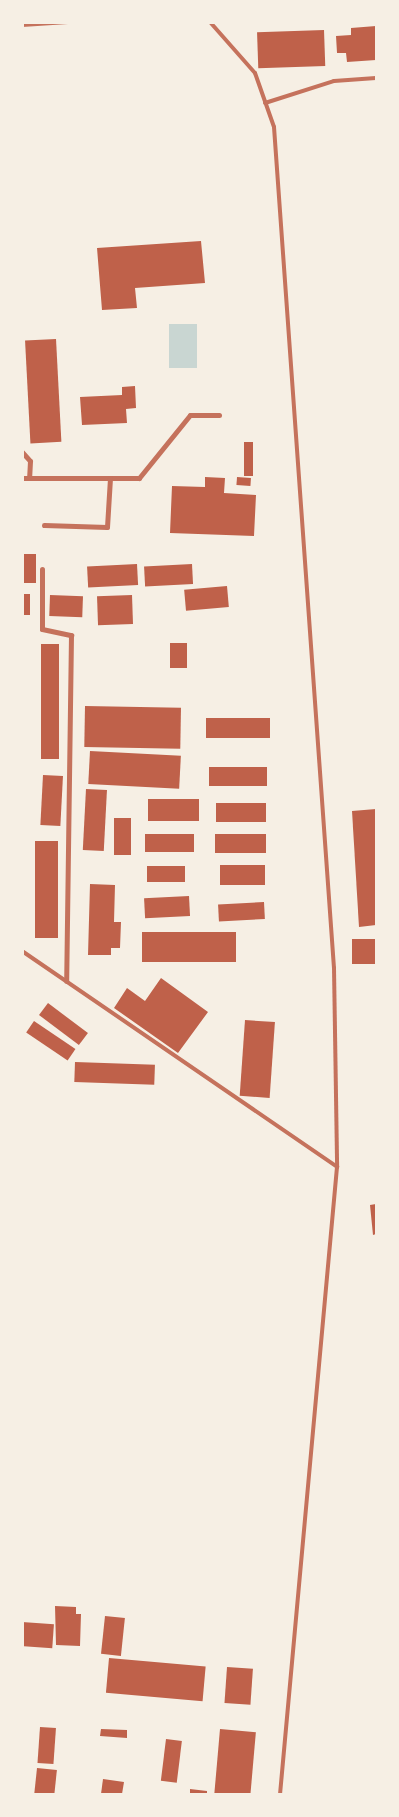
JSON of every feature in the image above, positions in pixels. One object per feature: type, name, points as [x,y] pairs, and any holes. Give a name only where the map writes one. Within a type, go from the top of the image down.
[{"type":"street","points":[[22,478],[138,478],[190,415],[219,415]]},
{"type":"street","points":[[22,452],[30,461],[29,478]]},
{"type":"street","points":[[44,525],[107,527],[110,478]]},
{"type":"street","points":[[42,569],[42,630],[71,635],[66,981]]},
{"type":"lane","points":[[22,25],[68,22]]},
{"type":"lane","points":[[210,22],[255,73],[274,127],[334,968],[337,1168],[280,1794]]},
{"type":"lane","points":[[265,103],[334,81],[376,78]]},
{"type":"lane","points":[[22,951],[337,1168]]},
{"type":"shaded area","points":[[169,324],[197,324],[197,368],[169,368]]},
{"type":"building","points":[[376,26],[376,60],[347,62],[346,53],[337,53],[336,36],[351,35],[351,28]]},
{"type":"building","points":[[324,30],[325,66],[258,68],[257,32]]},
{"type":"building","points":[[201,241],[205,283],[135,288],[137,308],[102,310],[97,248]]},
{"type":"building","points":[[56,339],[61,442],[30,443],[25,341]]},
{"type":"building","points":[[135,386],[136,408],[126,409],[127,423],[82,425],[80,397],[122,395],[122,387]]},
{"type":"building","points":[[244,442],[253,442],[253,476],[244,476]]},
{"type":"building","points":[[205,477],[225,478],[224,493],[256,495],[254,536],[170,533],[172,486],[205,487]]},
{"type":"building","points":[[237,477],[251,478],[250,486],[236,485]]},
{"type":"building","points":[[22,554],[36,554],[36,583],[22,583]]},
{"type":"building","points":[[137,564],[138,585],[88,588],[87,567]]},
{"type":"building","points":[[192,564],[193,584],[145,586],[144,567]]},
{"type":"building","points":[[227,586],[229,607],[186,611],[184,590]]},
{"type":"building","points":[[22,594],[30,594],[30,615],[22,615]]},
{"type":"building","points":[[50,595],[83,596],[82,617],[49,616]]},
{"type":"building","points":[[132,595],[133,624],[98,625],[97,596]]},
{"type":"building","points":[[170,643],[187,643],[187,668],[170,668]]},
{"type":"building","points":[[41,644],[59,644],[59,759],[41,759]]},
{"type":"building","points":[[85,706],[181,708],[180,749],[84,747]]},
{"type":"building","points":[[206,718],[270,718],[270,738],[206,738]]},
{"type":"building","points":[[90,751],[181,756],[179,789],[88,784]]},
{"type":"building","points":[[209,767],[267,767],[267,786],[209,786]]},
{"type":"building","points":[[43,775],[63,776],[60,826],[40,825]]},
{"type":"building","points":[[86,789],[107,790],[104,851],[83,850]]},
{"type":"building","points":[[148,799],[199,799],[199,821],[148,821]]},
{"type":"building","points":[[216,803],[266,803],[266,822],[216,822]]},
{"type":"building","points":[[376,809],[376,925],[359,927],[352,811]]},
{"type":"building","points":[[114,818],[131,818],[131,855],[114,855]]},
{"type":"building","points":[[145,834],[194,834],[194,852],[145,852]]},
{"type":"building","points":[[215,834],[266,834],[266,853],[215,853]]},
{"type":"building","points":[[35,841],[58,841],[58,938],[35,938]]},
{"type":"building","points":[[220,865],[265,865],[265,885],[220,885]]},
{"type":"building","points":[[147,866],[185,866],[185,882],[147,882]]},
{"type":"building","points":[[90,884],[115,885],[114,922],[121,922],[120,948],[111,948],[111,955],[88,955]]},
{"type":"building","points":[[189,896],[190,916],[145,918],[144,898]]},
{"type":"building","points":[[264,902],[265,919],[219,921],[218,904]]},
{"type":"building","points":[[142,932],[236,932],[236,962],[142,962]]},
{"type":"building","points":[[352,939],[376,939],[376,964],[352,964]]},
{"type":"building","points":[[161,978],[208,1012],[178,1053],[114,1008],[127,988],[145,1001]]},
{"type":"building","points":[[48,1003],[88,1033],[79,1045],[39,1015]]},
{"type":"building","points":[[245,1020],[275,1022],[270,1098],[240,1096]]},
{"type":"building","points":[[34,1021],[75,1049],[68,1061],[26,1033]]},
{"type":"building","points":[[75,1062],[155,1065],[154,1085],[74,1082]]},
{"type":"building","points":[[376,1204],[376,1234],[373,1235],[370,1205]]},
{"type":"building","points":[[55,1606],[76,1607],[76,1614],[81,1614],[80,1646],[56,1645]]},
{"type":"building","points":[[105,1616],[125,1618],[121,1656],[101,1654]]},
{"type":"building","points":[[22,1622],[54,1624],[52,1648],[22,1646]]},
{"type":"building","points":[[109,1658],[206,1666],[203,1701],[106,1693]]},
{"type":"building","points":[[227,1667],[253,1669],[250,1705],[224,1703]]},
{"type":"building","points":[[40,1727],[56,1728],[53,1764],[37,1763]]},
{"type":"building","points":[[101,1729],[127,1730],[127,1738],[100,1736]]},
{"type":"building","points":[[220,1729],[256,1732],[250,1794],[214,1794]]},
{"type":"building","points":[[166,1739],[182,1741],[177,1783],[161,1781]]},
{"type":"building","points":[[37,1768],[57,1770],[54,1794],[34,1794]]},
{"type":"building","points":[[103,1779],[124,1782],[122,1794],[101,1794]]},
{"type":"building","points":[[190,1789],[207,1791],[207,1794],[190,1794]]}]
